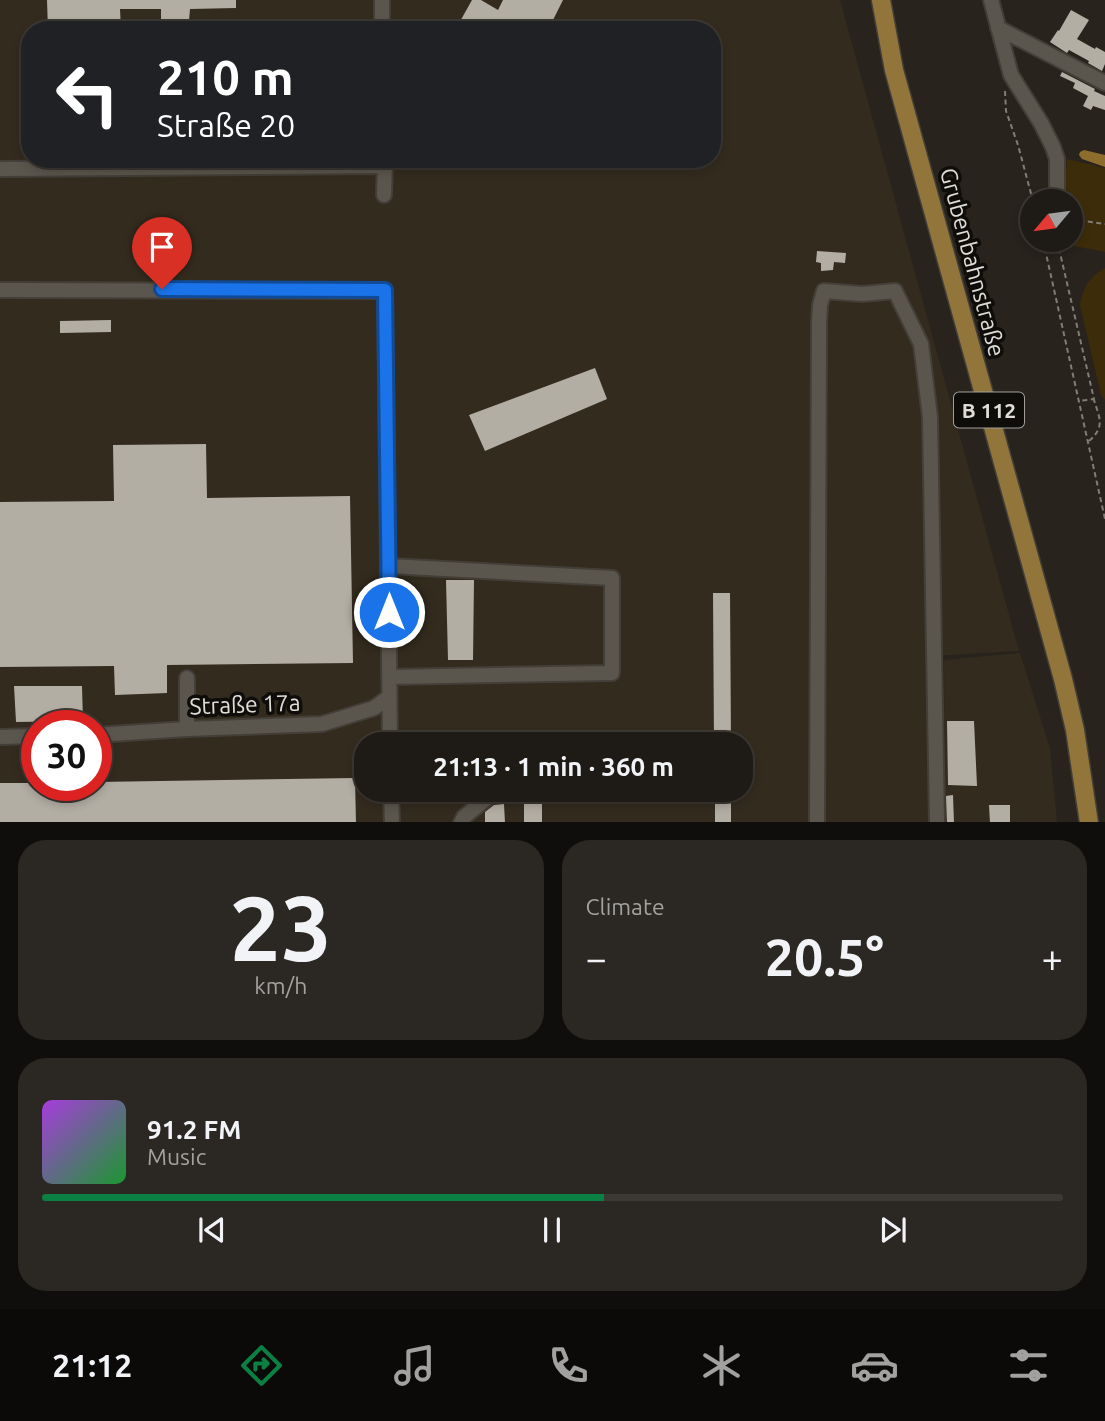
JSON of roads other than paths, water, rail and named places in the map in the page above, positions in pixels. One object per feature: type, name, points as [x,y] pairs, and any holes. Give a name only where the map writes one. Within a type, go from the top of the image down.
[{"type":"main road","name":"Grubenbahnstraße","points":[[881,0],[894,70],[1063,679],[1075,730],[1089,822]]},
{"type":"street","points":[[382,0],[382,21]]},
{"type":"street","points":[[991,0],[1011,75],[1053,147],[1057,159],[1057,189]]},
{"type":"street","points":[[998,28],[1105,83]]},
{"type":"street","points":[[0,169],[208,168]]},
{"type":"street","points":[[384,195],[385,168]]},
{"type":"street","points":[[0,290],[385,290],[390,732]]},
{"type":"street","points":[[817,822],[819,323],[824,291],[862,294],[895,291],[921,344],[930,416],[937,822]]},
{"type":"street","points":[[389,566],[612,578],[612,673],[389,677]]},
{"type":"street","points":[[187,678],[187,729]]},
{"type":"street","name":"Straße 17a","points":[[112,734],[322,724],[374,708],[389,697]]},
{"type":"street","points":[[0,737],[21,736]]},
{"type":"street","points":[[391,802],[392,822]]},
{"type":"street","points":[[461,822],[482,802]]}]
